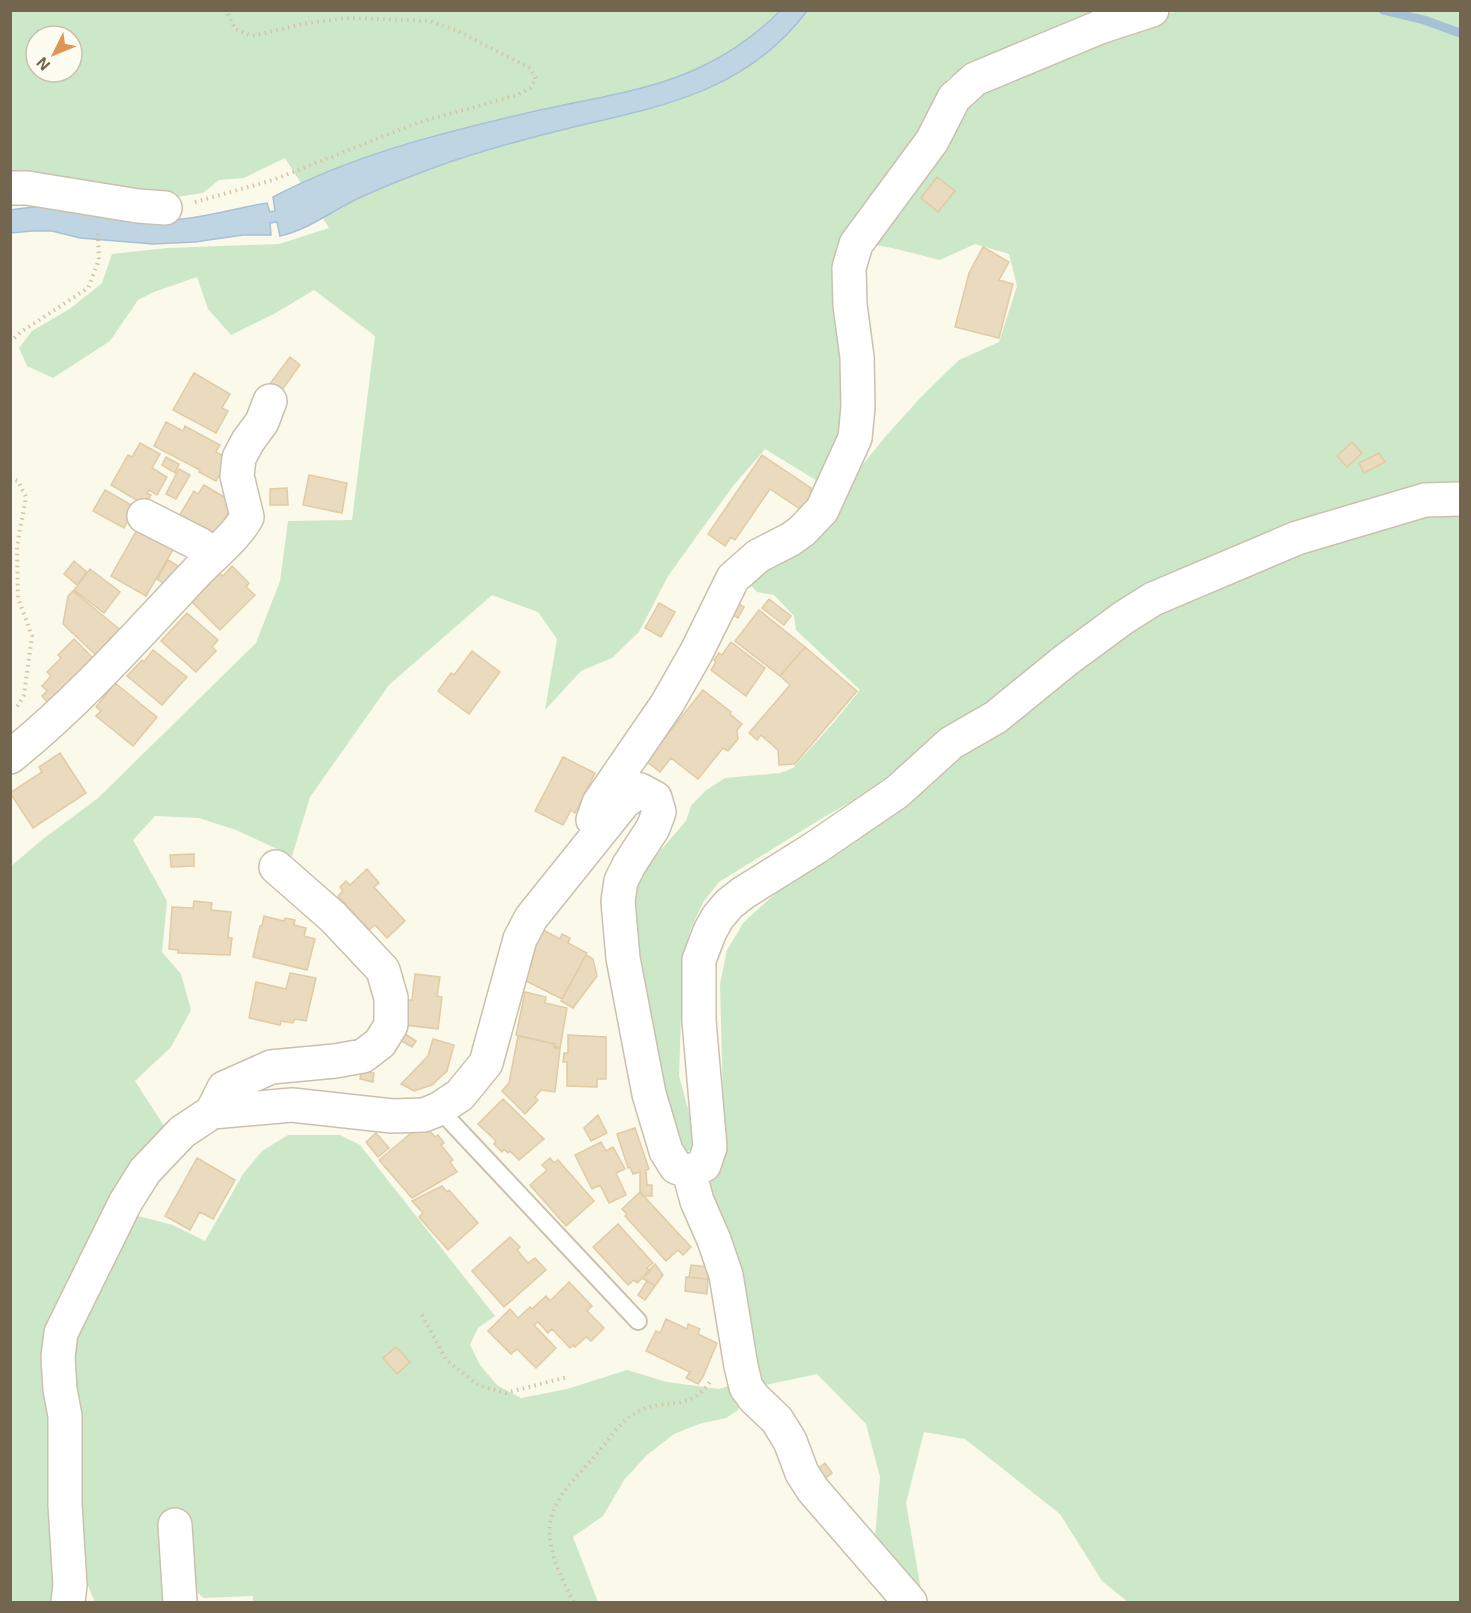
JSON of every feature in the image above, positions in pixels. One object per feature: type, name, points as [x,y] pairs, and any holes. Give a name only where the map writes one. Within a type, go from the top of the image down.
[{"type":"street","points":[[583,853],[599,802],[667,704],[696,653],[733,578],[758,556],[791,539],[813,521],[822,510],[844,466],[855,438],[858,407],[857,357],[850,305],[849,268],[856,244],[932,141],[954,98],[975,78],[1090,31],[1152,10]]},
{"type":"street","points":[[10,188],[27,188],[165,208]]},
{"type":"street","points":[[10,757],[91,684],[213,554],[241,528],[247,517],[237,476],[239,458],[262,422],[270,401]]},
{"type":"street","points":[[73,1597],[65,1504],[65,1416],[58,1357],[61,1333],[124,1203],[145,1171],[182,1132],[212,1112],[292,1105],[392,1116],[424,1115],[439,1109],[460,1095],[486,1063],[520,939],[531,918],[624,802],[640,790],[655,798],[659,812],[653,828],[621,881],[618,901],[623,958],[649,1095],[666,1151],[676,1167],[689,1172],[704,1165],[710,1147],[699,1021],[699,960],[710,931],[729,904],[897,792],[951,743],[996,717],[1066,660],[1153,599],[1297,538],[1425,500],[1461,500]]},
{"type":"street","points":[[144,516],[200,544],[213,554]]},
{"type":"street","points":[[212,1112],[224,1088],[271,1067],[363,1056],[380,1043],[391,1025],[391,998],[383,970],[333,917],[276,867]]},
{"type":"street","points":[[689,1172],[697,1201],[726,1275],[746,1387],[777,1420],[790,1441],[794,1457],[802,1473],[813,1490],[910,1602]]},
{"type":"street","points":[[175,1525],[180,1602]]},
{"type":"lane","points":[[439,1109],[638,1321]]},
{"type":"path","points":[[165,208],[207,199],[273,180],[417,123],[517,95],[530,88],[536,79],[530,68],[458,31],[430,21],[350,18],[307,23],[252,36],[235,29],[226,10]]},
{"type":"path","points":[[10,342],[21,332],[88,288],[99,260],[98,240]]},
{"type":"path","points":[[10,478],[18,481],[26,496],[16,547],[18,598],[32,636],[24,695],[15,710]]},
{"type":"path","points":[[422,1315],[446,1360],[478,1385],[506,1393],[567,1377]]},
{"type":"path","points":[[573,1602],[560,1575],[550,1544],[550,1526],[555,1508],[568,1488],[621,1425],[634,1414],[647,1408],[695,1399],[704,1391],[715,1374]]},
{"type":"green space","points":[[1185,10],[1460,11],[1460,486],[1300,523],[1171,573],[1118,604],[893,778],[824,817],[719,882],[704,901],[691,928],[683,957],[679,1076],[696,1138],[692,1149],[686,1152],[679,1148],[639,991],[632,883],[686,821],[691,806],[705,791],[725,778],[780,773],[793,768],[860,690],[796,630],[794,616],[774,595],[757,592],[744,578],[843,489],[885,437],[959,360],[999,342],[1017,286],[1009,254],[975,244],[940,260],[865,243],[959,104],[1144,18]]},
{"type":"green space","points":[[11,11],[1130,11],[948,78],[944,99],[859,223],[851,398],[827,487],[765,449],[733,486],[668,576],[639,632],[612,658],[581,671],[545,710],[557,639],[538,612],[492,595],[389,685],[310,797],[292,856],[236,830],[199,818],[155,816],[133,840],[167,901],[162,952],[181,974],[191,1010],[171,1047],[135,1081],[168,1132],[55,1324],[56,1602],[11,1602],[10,867],[98,798],[256,643],[280,581],[288,521],[352,520],[375,336],[314,290],[274,314],[231,335],[208,309],[197,277],[138,300],[110,341],[53,378],[27,366],[19,348],[32,331],[71,308],[102,283],[112,254],[167,248],[279,244],[329,228],[285,158],[244,178],[219,180],[203,193],[170,198],[11,179]]},
{"type":"green space","points":[[1437,514],[1460,515],[1460,1602],[1128,1602],[1102,1581],[1060,1514],[965,1439],[924,1432],[906,1503],[921,1590],[874,1551],[880,1477],[866,1424],[817,1374],[756,1387],[703,1196],[717,1172],[724,1141],[720,984],[727,950],[744,922],[777,892],[898,810],[949,765],[1107,649],[1157,616],[1211,589],[1324,547]]},
{"type":"green space","points":[[288,1135],[340,1135],[360,1145],[495,1316],[478,1328],[470,1345],[480,1365],[497,1385],[521,1398],[567,1389],[627,1370],[667,1382],[719,1389],[732,1385],[741,1403],[738,1410],[726,1418],[699,1424],[674,1434],[647,1455],[624,1480],[603,1516],[573,1537],[598,1602],[253,1602],[253,1596],[204,1598],[186,1583],[172,1602],[95,1602],[77,1560],[69,1384],[81,1310],[130,1214],[173,1225],[205,1241],[243,1174],[262,1151]]},
{"type":"water","points":[[780,11],[807,11],[785,37],[760,58],[706,89],[646,109],[526,139],[451,161],[373,192],[309,225],[280,236],[277,222],[270,223],[271,235],[243,235],[195,242],[153,244],[80,238],[52,231],[11,233],[10,210],[31,207],[65,208],[153,220],[196,217],[267,203],[270,212],[275,211],[273,197],[303,182],[364,158],[459,130],[660,83],[691,72],[721,57],[750,37]]},
{"type":"building","points":[[937,177],[955,191],[938,212],[921,198]]},
{"type":"building","points":[[983,247],[1009,262],[999,280],[1013,284],[999,338],[955,327],[969,273]]},
{"type":"building","points":[[290,357],[300,365],[277,397],[266,389]]},
{"type":"building","points":[[194,373],[230,394],[222,408],[228,411],[216,433],[173,410]]},
{"type":"building","points":[[166,422],[183,431],[185,426],[220,445],[216,452],[228,459],[216,481],[154,446]]},
{"type":"building","points":[[1352,442],[1362,453],[1347,467],[1337,456]]},
{"type":"building","points":[[140,443],[160,454],[152,468],[167,477],[157,495],[149,490],[147,493],[151,495],[145,505],[111,485],[128,455],[132,457]]},
{"type":"building","points":[[1379,453],[1385,462],[1364,473],[1359,463]]},
{"type":"building","points":[[762,455],[811,488],[810,491],[815,494],[803,511],[770,489],[735,540],[731,537],[725,546],[708,534]]},
{"type":"building","points":[[166,457],[179,464],[175,473],[162,465]]},
{"type":"building","points":[[179,469],[190,475],[176,499],[166,494]]},
{"type":"building","points":[[309,475],[347,483],[342,513],[303,505]]},
{"type":"building","points":[[204,485],[234,503],[214,537],[179,516],[194,491],[198,494]]},
{"type":"building","points":[[287,488],[288,505],[270,505],[270,489]]},
{"type":"building","points":[[105,490],[135,507],[124,528],[93,511]]},
{"type":"building","points":[[138,528],[174,548],[146,596],[111,576]]},
{"type":"building","points":[[168,560],[178,566],[166,585],[157,579]]},
{"type":"building","points":[[74,561],[87,572],[77,585],[64,574]]},
{"type":"building","points":[[232,566],[249,583],[246,587],[255,595],[220,630],[190,600],[218,572],[223,576]]},
{"type":"building","points":[[90,569],[120,592],[104,613],[74,590]]},
{"type":"building","points":[[73,591],[123,632],[99,658],[63,624],[68,596]]},
{"type":"building","points":[[769,599],[791,616],[784,625],[762,608]]},
{"type":"building","points":[[732,600],[744,607],[738,618],[726,611]]},
{"type":"building","points":[[659,603],[675,612],[661,637],[645,628]]},
{"type":"building","points":[[759,610],[805,647],[780,676],[735,641]]},
{"type":"building","points":[[187,613],[218,640],[212,647],[216,651],[196,672],[161,641]]},
{"type":"building","points":[[74,639],[96,661],[51,706],[42,696],[47,691],[42,686],[51,676],[47,672],[61,658],[58,655]]},
{"type":"building","points":[[731,642],[765,668],[746,696],[711,670],[719,653],[722,655]]},
{"type":"building","points":[[805,647],[857,691],[795,764],[779,765],[778,750],[761,735],[757,740],[749,733],[790,685],[780,676]]},
{"type":"building","points":[[153,650],[187,677],[162,705],[127,676],[142,660],[144,662]]},
{"type":"building","points":[[472,651],[500,672],[469,714],[438,691],[451,673],[454,675]]},
{"type":"building","points":[[115,683],[157,717],[133,746],[96,716],[101,711],[96,707]]},
{"type":"building","points":[[703,690],[731,712],[730,714],[742,724],[737,730],[738,739],[728,751],[723,748],[698,779],[671,758],[660,772],[646,761]]},
{"type":"building","points":[[60,753],[86,793],[33,828],[10,793],[42,772],[39,767]]},
{"type":"building","points":[[563,757],[595,773],[575,813],[571,810],[563,825],[535,811]]},
{"type":"building","points":[[194,854],[194,866],[171,867],[170,855]]},
{"type":"building","points":[[367,869],[379,883],[374,887],[405,921],[387,938],[375,925],[369,930],[338,896],[343,891],[340,887],[346,881],[350,885]]},
{"type":"building","points":[[194,901],[212,903],[211,910],[231,912],[228,938],[232,938],[230,955],[178,953],[178,950],[169,949],[172,907],[193,908]]},
{"type":"building","points":[[264,916],[284,921],[285,918],[295,920],[294,925],[306,928],[304,936],[315,939],[307,970],[253,957]]},
{"type":"building","points":[[543,930],[560,939],[562,934],[570,938],[568,943],[587,953],[562,999],[518,977]]},
{"type":"building","points":[[586,955],[593,959],[597,976],[573,1008],[561,1001]]},
{"type":"building","points":[[290,973],[316,978],[306,1021],[295,1019],[293,1023],[281,1021],[280,1025],[249,1018],[256,982],[286,989]]},
{"type":"building","points":[[415,974],[440,977],[437,996],[442,997],[438,1029],[404,1025],[408,1000],[412,1000]]},
{"type":"building","points":[[525,992],[546,997],[545,1003],[567,1008],[560,1048],[554,1046],[555,1044],[516,1035]]},
{"type":"building","points":[[402,1032],[416,1041],[412,1047],[398,1039]]},
{"type":"building","points":[[568,1035],[606,1037],[606,1079],[597,1079],[597,1087],[567,1086],[567,1062],[563,1062],[564,1053],[568,1053]]},
{"type":"building","points":[[518,1036],[555,1044],[554,1048],[560,1049],[555,1092],[541,1090],[535,1097],[538,1100],[525,1114],[502,1091],[509,1083]]},
{"type":"building","points":[[433,1039],[454,1045],[447,1071],[432,1085],[414,1091],[401,1084],[428,1056]]},
{"type":"building","points":[[361,1071],[374,1073],[373,1082],[360,1079]]},
{"type":"building","points":[[503,1099],[544,1139],[519,1160],[510,1151],[508,1153],[504,1149],[502,1152],[494,1144],[496,1141],[478,1124]]},
{"type":"building","points":[[598,1115],[607,1133],[591,1141],[584,1128]]},
{"type":"building","points":[[423,1123],[435,1137],[438,1135],[444,1143],[441,1145],[453,1160],[450,1162],[457,1172],[412,1198],[379,1160]]},
{"type":"building","points":[[635,1128],[649,1169],[646,1170],[647,1185],[652,1185],[652,1196],[643,1196],[640,1193],[640,1172],[633,1174],[630,1167],[628,1168],[617,1134]]},
{"type":"building","points":[[376,1133],[389,1148],[378,1157],[366,1142]]},
{"type":"building","points":[[601,1142],[606,1151],[613,1147],[625,1169],[616,1173],[626,1195],[609,1203],[600,1185],[592,1189],[575,1155]]},
{"type":"building","points":[[197,1158],[235,1180],[213,1219],[200,1212],[190,1230],[165,1216]]},
{"type":"building","points":[[550,1158],[554,1163],[558,1160],[594,1201],[566,1226],[530,1185],[547,1170],[542,1165]]},
{"type":"building","points":[[442,1186],[447,1192],[449,1190],[478,1223],[448,1250],[419,1217],[423,1213],[412,1201]]},
{"type":"building","points":[[640,1192],[691,1247],[683,1255],[678,1250],[666,1261],[625,1216],[627,1214],[622,1209]]},
{"type":"building","points":[[618,1224],[653,1263],[647,1268],[650,1271],[637,1283],[634,1280],[628,1285],[593,1247]]},
{"type":"building","points":[[510,1237],[520,1247],[517,1250],[528,1263],[535,1258],[546,1270],[504,1307],[472,1271]]},
{"type":"building","points":[[655,1264],[663,1275],[655,1286],[642,1278]]},
{"type":"building","points":[[691,1265],[709,1267],[708,1279],[689,1277]]},
{"type":"building","points":[[686,1277],[708,1279],[707,1294],[685,1291]]},
{"type":"building","points":[[647,1281],[655,1286],[645,1300],[638,1295]]},
{"type":"building","points":[[569,1282],[592,1306],[587,1311],[604,1328],[591,1341],[586,1337],[575,1347],[574,1345],[570,1348],[552,1329],[548,1333],[538,1322],[534,1325],[556,1348],[536,1368],[517,1349],[511,1354],[488,1331],[510,1309],[518,1318],[546,1296],[550,1301]]},
{"type":"building","points":[[666,1319],[687,1329],[688,1324],[700,1329],[698,1334],[717,1343],[698,1384],[686,1378],[690,1372],[646,1351],[656,1331],[660,1333]]},
{"type":"building","points":[[396,1347],[410,1362],[397,1374],[383,1358]]},
{"type":"building","points":[[825,1463],[832,1473],[819,1483],[811,1474]]},
{"type":"waterway","points":[[1383,10],[1424,20],[1460,33]]}]
